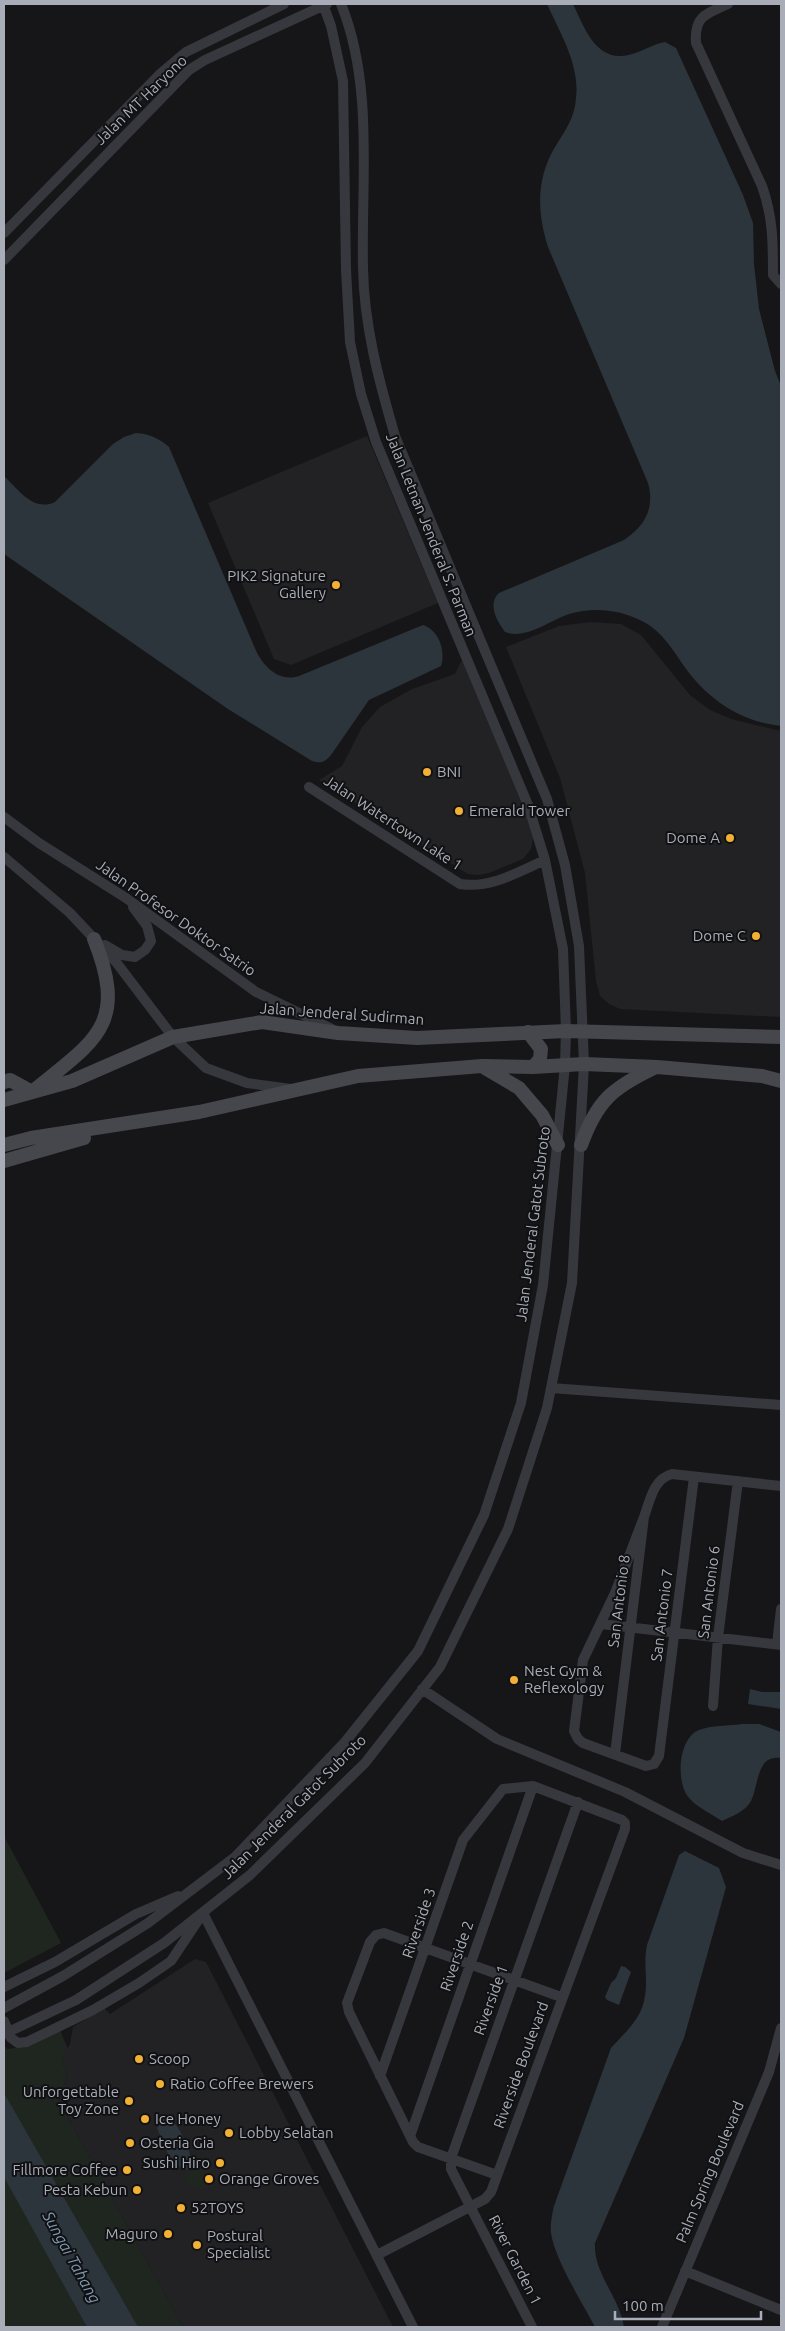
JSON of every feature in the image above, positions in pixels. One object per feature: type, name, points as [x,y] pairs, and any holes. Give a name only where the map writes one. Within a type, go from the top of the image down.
[{"type":"street","name":"Jalan MT Haryono","points":[[4,233],[161,72],[186,52],[284,4]]},
{"type":"street","name":"Jalan MT Haryono","points":[[4,260],[189,70],[205,60],[324,4]]},
{"type":"street","name":"Jalan Letnan Jenderal S. Parman","points":[[324,4],[331,26],[343,81],[346,270],[350,342],[361,394],[376,442],[528,805],[545,860],[563,949],[566,1031],[565,1065]]},
{"type":"street","name":"Jalan Letnan Jenderal S. Parman","points":[[341,4],[348,21],[360,78],[364,166],[363,270],[369,336],[381,389],[395,436],[547,799],[565,865],[579,946],[584,1032]]},
{"type":"street","points":[[728,4],[703,16],[695,29],[696,43],[762,186],[770,210],[773,229],[773,274],[781,284]]},
{"type":"street","name":"Jalan Watertown Lake 1","points":[[309,787],[460,884],[474,886],[489,884],[545,860]]},
{"type":"street","name":"Jalan Profesor Doktor Satrio","points":[[4,817],[39,843],[126,898],[256,992],[338,1033]]},
{"type":"street","points":[[4,857],[70,913],[116,962],[173,1037],[206,1068],[247,1084],[300,1090]]},
{"type":"street","points":[[94,939],[122,955],[135,957],[145,950],[151,942],[147,926],[126,898]]},
{"type":"street","points":[[4,1082],[10,1080],[32,1092],[87,1047],[100,1030],[108,1011],[106,967],[94,939]]},
{"type":"street","name":"Jalan Jenderal Sudirman","points":[[4,1100],[72,1081],[173,1037],[262,1022],[338,1033],[417,1038],[566,1031],[781,1037]]},
{"type":"street","points":[[528,1032],[541,1049],[540,1059],[533,1067]]},
{"type":"street","name":"Jalan Jenderal Gatot Subroto","points":[[4,2034],[76,2000],[164,1943],[250,1875],[364,1763],[440,1666],[508,1529],[547,1408],[572,1283],[581,1145],[584,1032]]},
{"type":"street","points":[[4,1145],[31,1138],[199,1112],[358,1076],[482,1066],[533,1067],[584,1064],[657,1066],[762,1076],[781,1080]]},
{"type":"street","name":"Jalan Jenderal Gatot Subroto","points":[[4,2008],[63,1976],[148,1923],[235,1856],[345,1742],[418,1650],[484,1514],[522,1403],[543,1285],[565,1065]]},
{"type":"street","points":[[482,1066],[519,1088],[542,1115],[558,1145]]},
{"type":"street","points":[[581,1145],[590,1120],[607,1095],[631,1079],[657,1066]]},
{"type":"street","points":[[4,1161],[48,1147],[160,1118]]},
{"type":"street","points":[[551,1388],[781,1405]]},
{"type":"street","name":"San Antonio 8","points":[[615,1754],[644,1517],[656,1483],[663,1476],[672,1474],[694,1477]]},
{"type":"street","points":[[694,1477],[781,1486]]},
{"type":"street","name":"San Antonio 7","points":[[615,1754],[646,1766],[654,1764],[659,1756],[694,1477]]},
{"type":"street","name":"San Antonio 6","points":[[713,1706],[718,1637],[738,1481]]},
{"type":"street","points":[[615,1754],[583,1743],[578,1739],[574,1731],[583,1660],[615,1593],[644,1517]]},
{"type":"street","points":[[601,1624],[779,1645],[781,1609]]},
{"type":"street","points":[[422,1689],[497,1739],[625,1792],[743,1853],[781,1865]]},
{"type":"street","points":[[533,1786],[578,1802]]},
{"type":"street","name":"Riverside 3","points":[[380,2076],[464,1840],[503,1789],[533,1786]]},
{"type":"street","name":"Riverside 2","points":[[410,2136],[533,1786]]},
{"type":"street","name":"Riverside Boulevard","points":[[377,2255],[471,2207],[485,2199],[491,2192],[561,1997],[626,1826],[622,1820],[578,1802]]},
{"type":"street","name":"Riverside 1","points":[[450,2158],[578,1802]]},
{"type":"street","points":[[4,1987],[55,1962],[136,1914],[191,1890]]},
{"type":"street","points":[[4,2021],[11,2038],[18,2043],[27,2042],[93,2010],[139,1983],[171,1961],[203,1913],[414,2327]]},
{"type":"street","points":[[497,2175],[418,2147],[410,2136],[380,2076],[349,2012],[347,2002],[370,1942],[376,1934],[384,1933],[561,1997]]},
{"type":"street","name":"Palm Spring Boulevard","points":[[662,2327],[769,2072],[781,2028]]},
{"type":"street","points":[[450,2158],[451,2169],[471,2207]]},
{"type":"street","name":"River Garden 1","points":[[471,2207],[532,2327]]},
{"type":"street","points":[[685,2271],[781,2310]]},
{"type":"shaded area","points":[[367,436],[438,603],[291,665],[274,659],[208,503]]},
{"type":"shaded area","points":[[590,622],[621,624],[641,635],[690,695],[710,710],[731,719],[781,731],[781,1017],[620,1009],[609,1004],[600,996],[596,981],[585,873],[560,778],[506,647],[559,626]]},
{"type":"shaded area","points":[[462,660],[528,818],[533,838],[531,849],[523,859],[489,873],[479,875],[468,874],[319,780],[342,766],[362,727],[380,707],[412,689],[455,674]]},
{"type":"shaded area","points":[[4,1836],[61,1943],[4,1973]]},
{"type":"shaded area","name":"Orange Groves","points":[[195,1959],[206,1962],[393,2327],[183,2327],[58,2100],[68,2074],[61,2061],[70,2044],[73,2027],[104,2008],[110,2014]]},
{"type":"shaded area","points":[[60,2030],[68,2049],[61,2061],[68,2074],[58,2100],[183,2327],[4,2327],[4,2044],[7,2049],[31,2046]]},
{"type":"shaded area","points":[[202,2168],[208,2185],[201,2190],[186,2184],[188,2171]]},
{"type":"water","points":[[547,4],[573,4],[588,34],[601,50],[610,54],[620,56],[632,54],[665,42],[676,48],[743,195],[753,223],[754,264],[759,309],[775,371],[781,386],[781,726],[752,720],[726,707],[703,689],[693,678],[660,634],[632,616],[614,611],[587,610],[569,614],[529,632],[513,634],[505,632],[494,612],[495,597],[499,593],[624,540],[631,535],[643,522],[650,500],[648,483],[544,234],[540,196],[544,171],[572,118],[576,86],[572,61]]},
{"type":"water","points":[[136,433],[154,437],[169,447],[257,653],[274,673],[286,677],[299,676],[423,625],[433,631],[440,642],[443,654],[441,666],[369,700],[331,755],[323,762],[315,762],[228,709],[4,554],[4,476],[33,502],[47,504],[55,502],[113,444],[124,437]]},
{"type":"water","points":[[750,1689],[762,1692],[781,1692],[781,1709],[748,1704]]},
{"type":"water","points":[[759,1724],[781,1732],[781,1758],[773,1758],[767,1761],[760,1772],[754,1794],[748,1805],[738,1813],[722,1821],[697,1805],[685,1792],[681,1773],[683,1751],[692,1735],[699,1730],[714,1726]]},
{"type":"water","points":[[685,1851],[719,1868],[726,1887],[684,2038],[595,2243],[598,2265],[618,2306],[624,2327],[595,2327],[558,2256],[551,2233],[552,2216],[611,2048],[632,2025],[643,2004],[646,1989],[645,1958],[647,1945],[679,1855]]},
{"type":"water","points":[[621,1966],[631,1972],[619,2005],[607,2000],[605,1997]]},
{"type":"water","name":"Sungai Tahang","points":[[4,2093],[138,2327],[87,2327],[4,2177]]},
{"type":"water","points":[[163,2119],[173,2122],[181,2132],[191,2160],[191,2170],[182,2169],[168,2154],[157,2128]]},
{"type":"place","name":"PIK2 Signature Gallery","points":[[336,585]]},
{"type":"place","name":"BNI","points":[[427,772]]},
{"type":"place","name":"Emerald Tower","points":[[459,811]]},
{"type":"place","name":"Dome A","points":[[730,838]]},
{"type":"place","name":"Dome C","points":[[756,936]]},
{"type":"place","name":"Nest Gym & Reflexology","points":[[514,1680]]},
{"type":"place","name":"Scoop","points":[[139,2059]]},
{"type":"place","name":"Ratio Coffee Brewers","points":[[160,2084]]},
{"type":"place","name":"Unforgettable Toy Zone","points":[[129,2101]]},
{"type":"place","name":"Ice Honey","points":[[145,2119]]},
{"type":"place","name":"Lobby Selatan","points":[[229,2133]]},
{"type":"place","name":"Osteria Gia","points":[[130,2143]]},
{"type":"place","name":"Sushi Hiro","points":[[220,2163]]},
{"type":"place","name":"Fillmore Coffee","points":[[127,2170]]},
{"type":"place","name":"Orange Groves","points":[[209,2179]]},
{"type":"place","name":"Pesta Kebun","points":[[137,2190]]},
{"type":"place","name":"52TOYS","points":[[181,2208]]},
{"type":"place","name":"Maguro","points":[[168,2234]]},
{"type":"place","name":"Postural Specialist","points":[[197,2245]]}]
